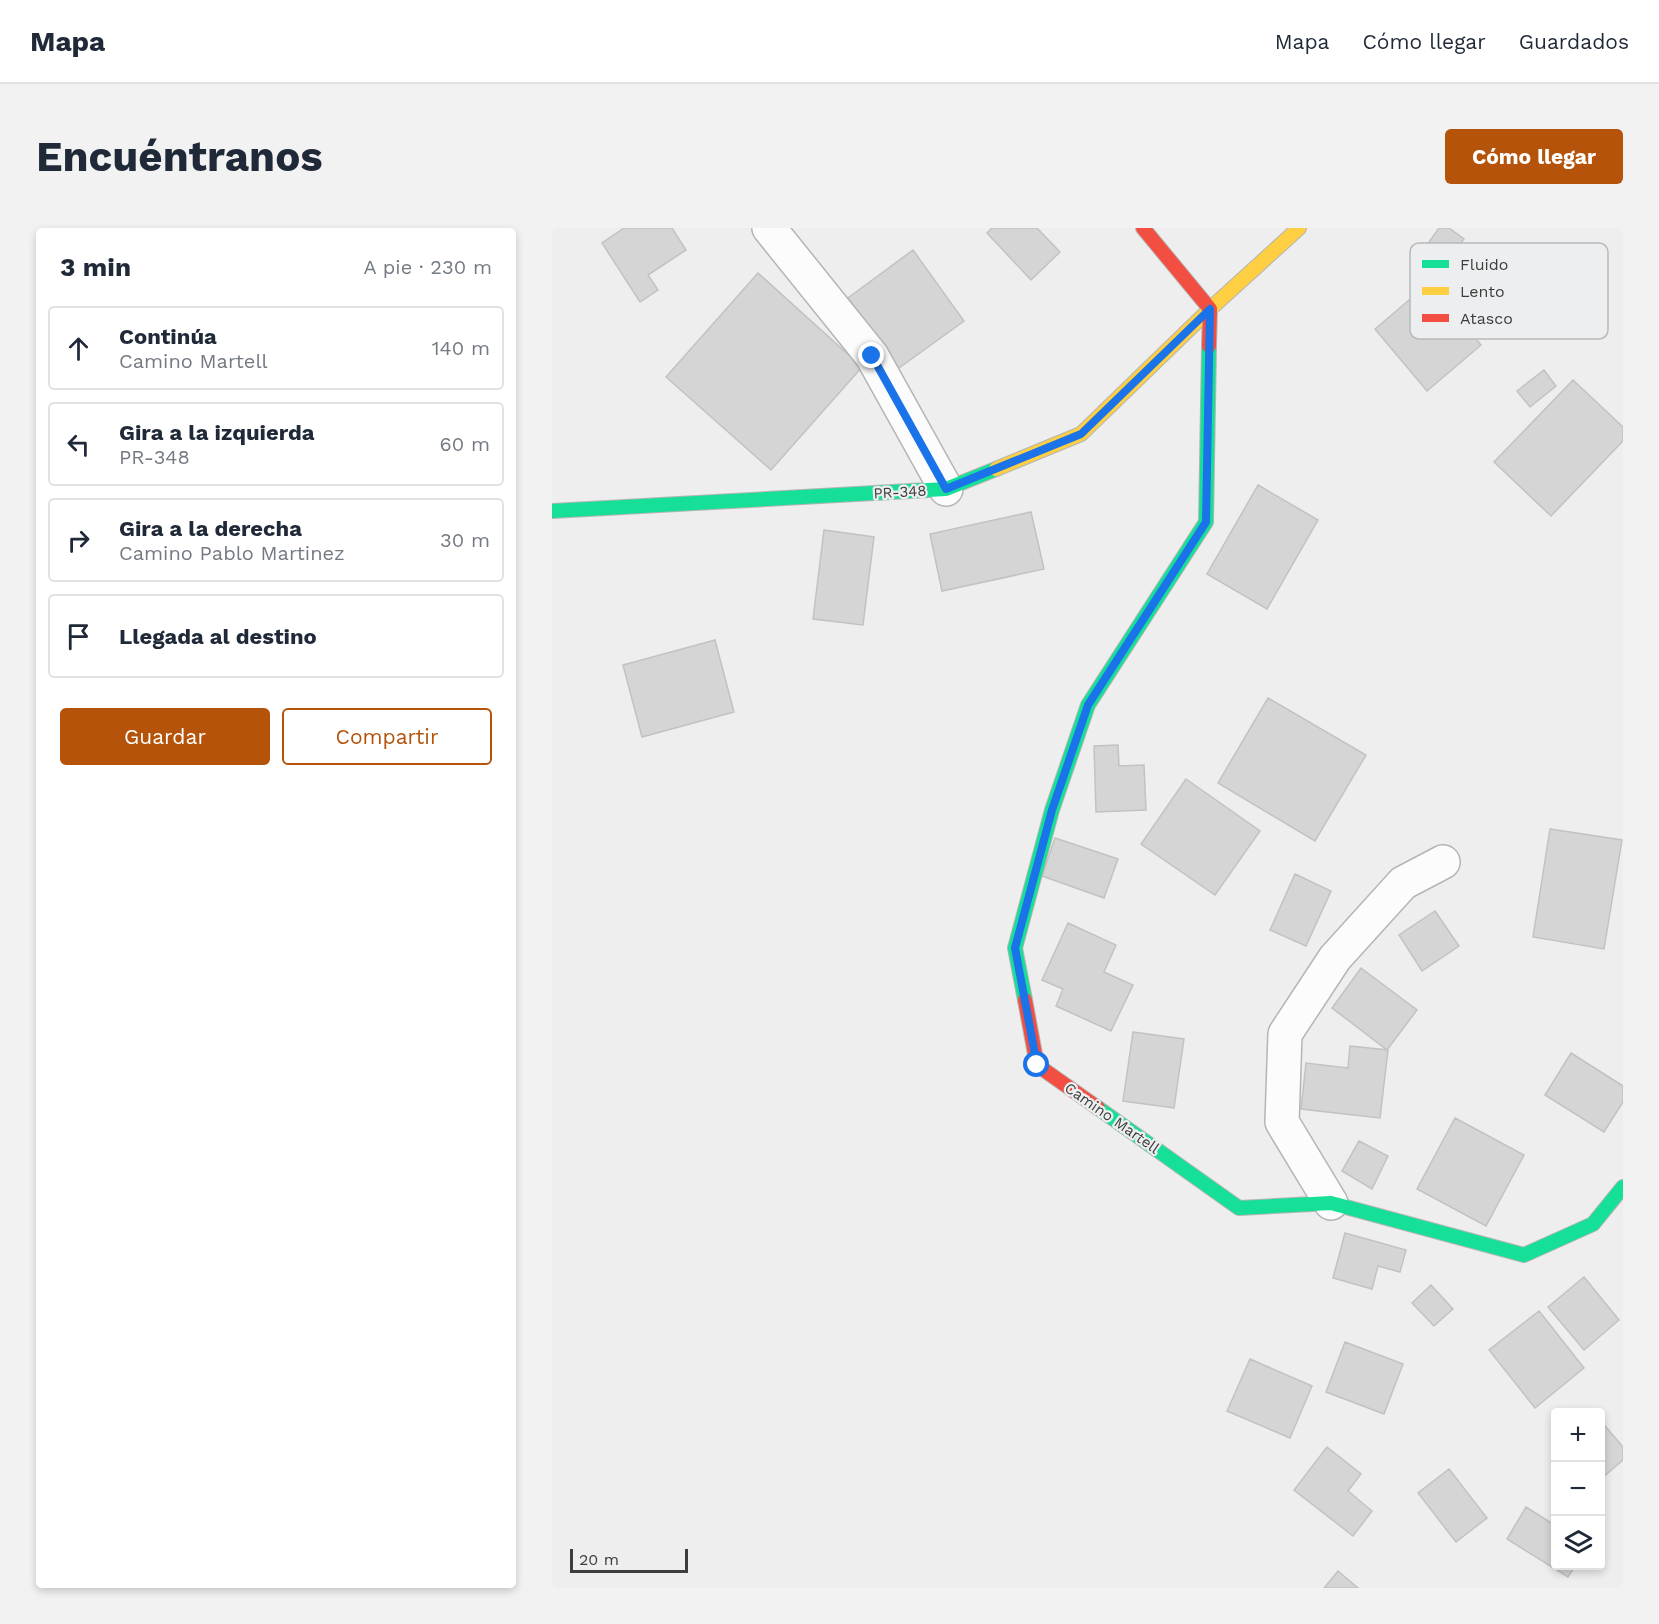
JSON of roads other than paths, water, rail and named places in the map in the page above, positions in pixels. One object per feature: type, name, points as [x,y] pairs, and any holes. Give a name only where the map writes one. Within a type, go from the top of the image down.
[{"type":"street","points":[[769,228],[872,356],[946,489]]},
{"type":"street","points":[[1143,228],[1210,309]]},
{"type":"street","name":"PR-348","points":[[552,511],[946,489],[1081,434],[1210,309],[1299,228]]},
{"type":"street","name":"Camino Martell","points":[[1210,309],[1206,522],[1088,705],[1052,810],[1015,948],[1037,1065],[1239,1208],[1331,1203],[1524,1255],[1593,1224],[1623,1187]]},
{"type":"street","points":[[1331,1203],[1282,1122],[1285,1034],[1335,958],[1403,882],[1443,862]]}]
